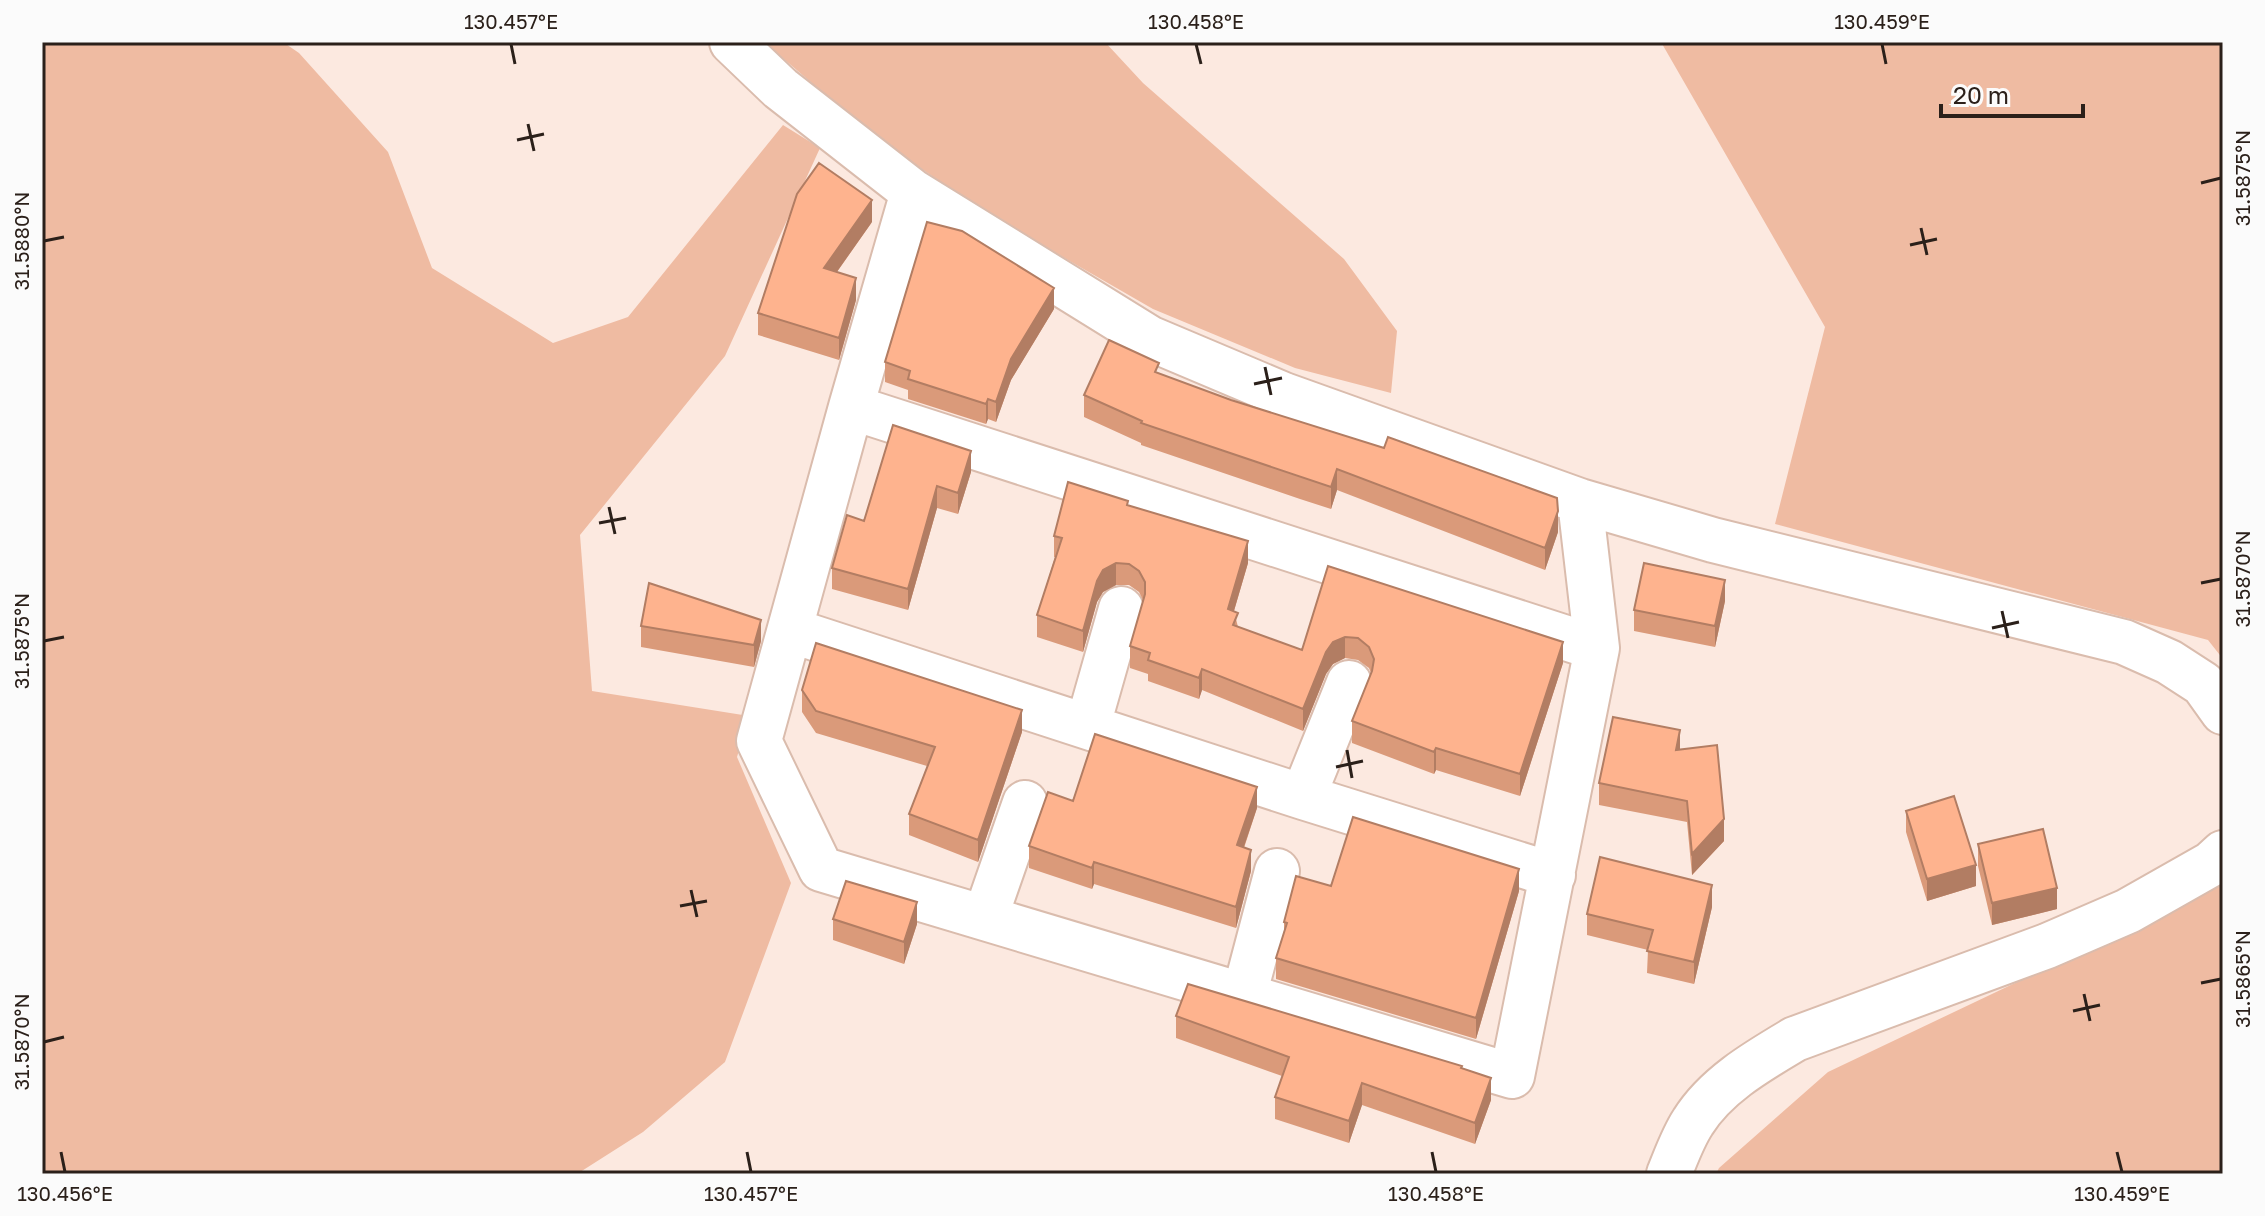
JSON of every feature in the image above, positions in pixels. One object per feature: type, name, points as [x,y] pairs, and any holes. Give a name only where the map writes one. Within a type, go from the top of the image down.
[{"type":"street","points":[[732,42],[780,88],[913,192],[1149,338],[1284,395],[1580,501],[1713,540],[2124,642],[2169,662],[2203,684],[2223,712]]},
{"type":"street","points":[[913,192],[759,741],[821,869],[1512,1076],[1597,648],[1580,501]]},
{"type":"street","points":[[851,407],[1597,648]]},
{"type":"street","points":[[1088,725],[1121,609]]},
{"type":"street","points":[[790,630],[1553,875]]},
{"type":"street","points":[[1303,797],[1349,683]]},
{"type":"street","points":[[985,918],[1025,803]]},
{"type":"street","points":[[1669,1174],[1691,1124],[1708,1102],[1760,1059],[1795,1039],[2047,946],[2128,911],[2211,864],[2223,853]]},
{"type":"street","points":[[1244,996],[1277,871]]},
{"type":"shaded area","points":[[42,42],[283,42],[299,53],[388,152],[432,268],[553,343],[628,317],[783,125],[820,148],[725,356],[580,535],[592,691],[749,716],[737,757],[791,883],[725,1062],[643,1132],[577,1174],[42,1174]]},
{"type":"shaded area","points":[[764,42],[1105,42],[1143,83],[1344,259],[1397,331],[1391,393],[1295,368],[1153,309],[981,210],[870,133]]},
{"type":"shaded area","points":[[1661,42],[2223,42],[2223,659],[2208,640],[1775,524],[1825,327]]},
{"type":"shaded area","points":[[2223,884],[2223,1174],[1716,1174],[1719,1168],[1828,1072]]},
{"type":"building","points":[[819,163],[872,200],[824,268],[856,278],[839,338],[758,313],[797,194]]},
{"type":"building","points":[[927,222],[962,231],[1054,288],[1011,359],[996,402],[988,399],[986,404],[908,379],[910,371],[885,362]]},
{"type":"building","points":[[1109,340],[1159,363],[1155,372],[1231,400],[1384,448],[1388,437],[1557,498],[1558,511],[1545,548],[1337,469],[1331,487],[1141,423],[1084,395]]},
{"type":"building","points":[[893,425],[971,451],[958,493],[937,486],[908,589],[832,568],[847,515],[864,521]]},
{"type":"building","points":[[1068,482],[1128,501],[1127,505],[1248,541],[1228,609],[1238,613],[1233,625],[1302,650],[1328,566],[1563,642],[1520,774],[1436,748],[1434,752],[1352,721],[1374,659],[1369,647],[1358,638],[1345,637],[1333,642],[1303,709],[1202,669],[1199,678],[1148,660],[1150,653],[1130,646],[1145,594],[1145,582],[1139,571],[1129,564],[1116,563],[1103,570],[1083,631],[1037,615],[1062,538],[1054,536]]},
{"type":"building","points":[[1644,563],[1725,580],[1715,626],[1634,610]]},
{"type":"building","points":[[649,583],[761,620],[754,645],[641,626]]},
{"type":"building","points":[[816,643],[1022,710],[978,840],[909,814],[935,747],[816,711],[802,690]]},
{"type":"building","points":[[1613,717],[1680,730],[1676,750],[1717,745],[1724,819],[1692,854],[1687,801],[1599,783]]},
{"type":"building","points":[[1095,734],[1257,787],[1237,845],[1251,850],[1236,907],[1094,862],[1092,868],[1029,846],[1048,792],[1073,801]]},
{"type":"building","points":[[1954,796],[1976,865],[1927,879],[1906,811]]},
{"type":"building","points":[[1353,817],[1519,869],[1476,1018],[1276,958],[1296,876],[1331,886]]},
{"type":"building","points":[[2043,829],[2057,888],[1992,903],[1978,844]]},
{"type":"building","points":[[1600,857],[1712,885],[1694,962],[1647,951],[1653,930],[1587,914]]},
{"type":"building","points":[[846,881],[917,902],[904,942],[833,919]]},
{"type":"building","points":[[1188,984],[1462,1066],[1491,1078],[1475,1123],[1362,1083],[1349,1121],[1275,1097],[1289,1057],[1176,1016]]}]
